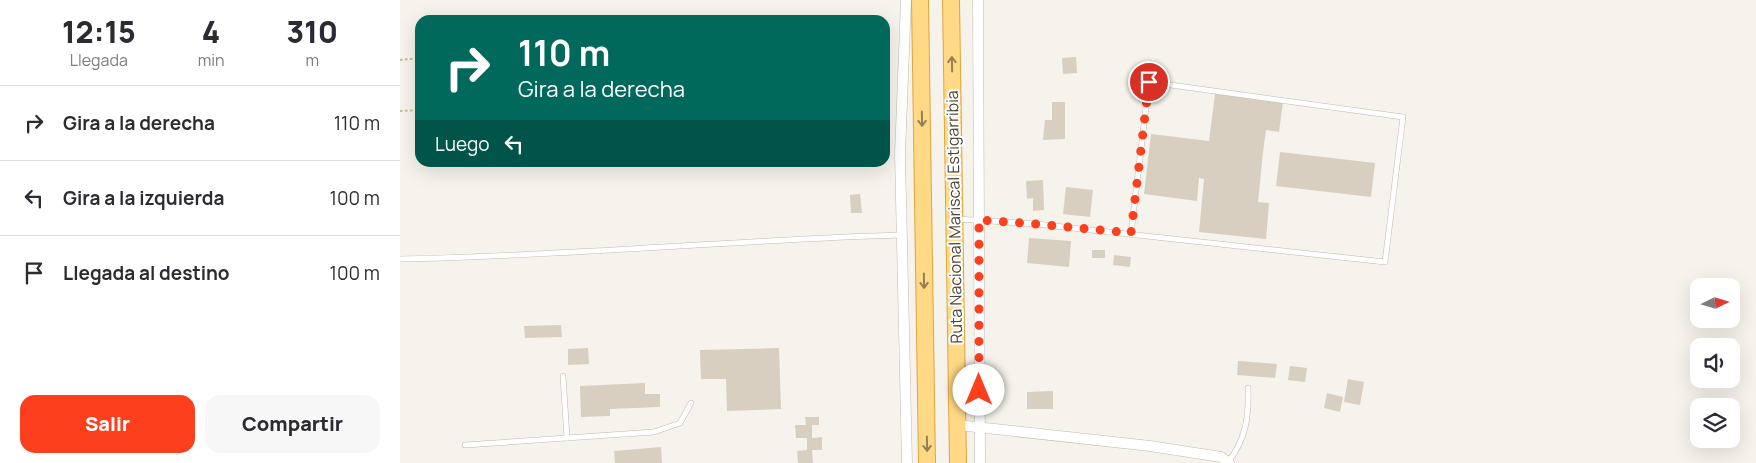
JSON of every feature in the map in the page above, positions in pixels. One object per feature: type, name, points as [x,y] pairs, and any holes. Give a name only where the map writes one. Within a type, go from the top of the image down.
[{"type":"highway","name":"Ruta Nacional Mariscal Estigarribia","points":[[920,0],[927,463]]},
{"type":"highway","name":"Ruta Nacional Mariscal Estigarribia","points":[[951,0],[958,463]]},
{"type":"street","points":[[906,0],[900,154],[907,463]]},
{"type":"street","points":[[978,0],[980,463]]},
{"type":"street","points":[[958,425],[1150,446],[1221,457],[1229,463]]},
{"type":"lane","points":[[954,219],[1131,233],[1385,262],[1402,117],[1149,82],[1131,233]]},
{"type":"lane","points":[[400,259],[462,258],[670,245],[901,235]]},
{"type":"lane","points":[[563,376],[567,438]]},
{"type":"lane","points":[[1229,463],[1237,451],[1249,414],[1248,388]]},
{"type":"lane","points":[[465,445],[654,432],[680,423],[691,403]]},
{"type":"path","points":[[400,60],[415,58]]},
{"type":"path","points":[[400,111],[415,110]]},
{"type":"building","points":[[1076,57],[1077,73],[1063,74],[1062,58]]},
{"type":"building","points":[[1215,94],[1283,102],[1279,132],[1266,130],[1263,152],[1258,202],[1269,203],[1266,239],[1199,232],[1204,179],[1199,178],[1197,201],[1144,194],[1151,134],[1209,141]]},
{"type":"building","points":[[1052,102],[1065,102],[1065,139],[1043,140],[1045,120],[1052,120]]},
{"type":"building","points":[[1280,152],[1375,163],[1371,197],[1276,186]]},
{"type":"building","points":[[1043,180],[1044,210],[1033,211],[1033,198],[1027,199],[1026,181]]},
{"type":"building","points":[[1066,187],[1093,190],[1090,217],[1063,214]]},
{"type":"building","points":[[860,194],[862,213],[851,213],[850,195]]},
{"type":"building","points":[[1029,238],[1071,241],[1069,267],[1027,263]]},
{"type":"building","points":[[1092,250],[1105,250],[1105,258],[1092,258]]},
{"type":"building","points":[[1114,255],[1131,257],[1130,267],[1113,265]]},
{"type":"building","points":[[561,325],[562,337],[525,338],[524,326]]},
{"type":"building","points":[[588,348],[589,364],[568,365],[568,349]]},
{"type":"building","points":[[779,348],[781,409],[727,411],[726,379],[701,379],[700,350]]},
{"type":"building","points":[[1238,361],[1277,364],[1275,378],[1237,375]]},
{"type":"building","points":[[1290,366],[1307,368],[1305,382],[1288,380]]},
{"type":"building","points":[[1348,379],[1364,382],[1360,405],[1344,402]]},
{"type":"building","points":[[645,383],[645,394],[660,394],[660,407],[610,409],[610,416],[581,417],[580,386]]},
{"type":"building","points":[[1053,391],[1053,409],[1027,409],[1027,392]]},
{"type":"building","points":[[1327,393],[1343,397],[1340,412],[1324,408]]},
{"type":"building","points":[[805,417],[819,417],[819,425],[812,425],[812,438],[822,437],[822,450],[812,450],[813,463],[798,463],[797,451],[807,450],[807,438],[796,438],[795,425],[806,425]]},
{"type":"building","points":[[661,447],[662,463],[615,463],[614,451]]},
{"type":"route","points":[[979,390],[979,220],[1131,233],[1149,82]]}]
